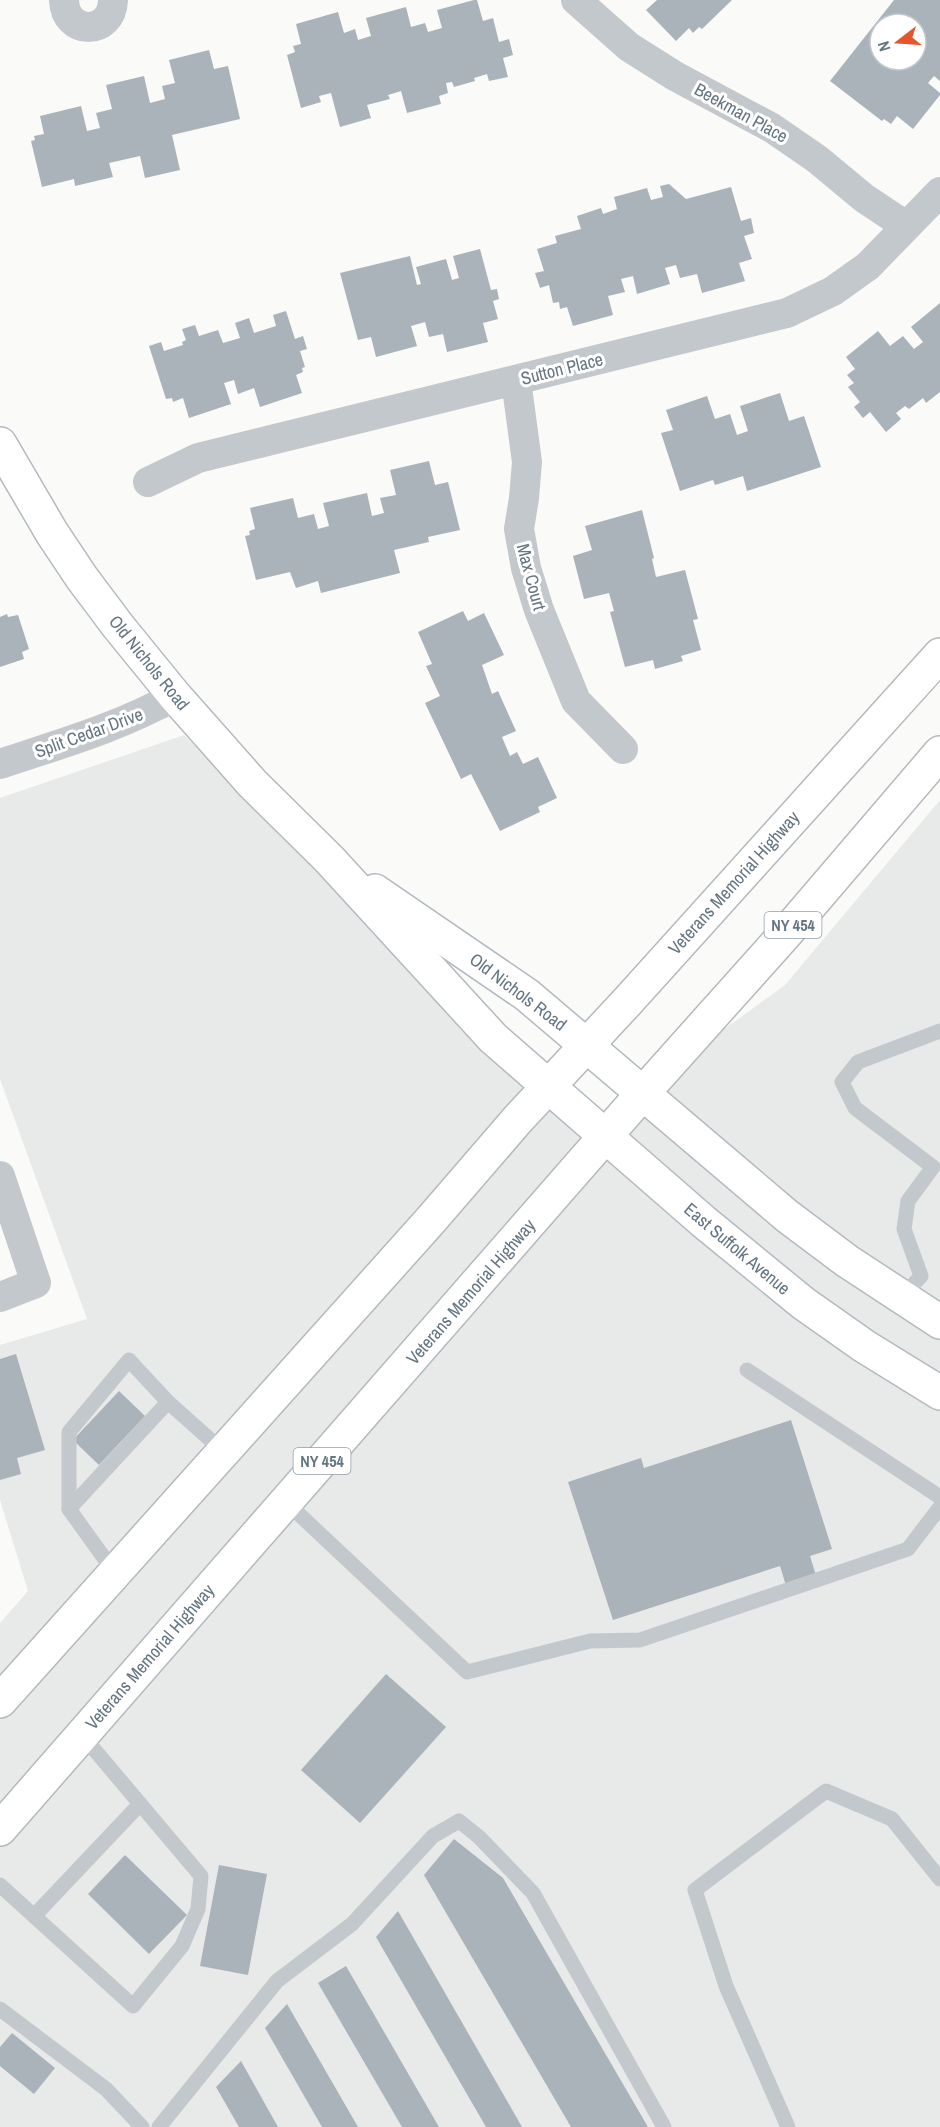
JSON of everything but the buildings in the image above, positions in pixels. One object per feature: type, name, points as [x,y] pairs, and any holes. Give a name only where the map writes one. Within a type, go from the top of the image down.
[{"type":"main road","name":"Old Nichols Road","points":[[0,444],[52,533],[82,578],[175,696],[252,783],[329,859],[493,1038],[548,1087]]},
{"type":"main road","name":"Veterans Memorial Highway","points":[[0,1701],[548,1087],[940,655]]},
{"type":"main road","name":"Veterans Memorial Highway","points":[[0,1829],[643,1094],[788,932],[940,753]]},
{"type":"main road","name":"Old Nichols Road","points":[[329,859],[528,994],[586,1045]]},
{"type":"main road","points":[[586,1045],[787,1216],[901,1298],[940,1322]]},
{"type":"main road","name":"East Suffolk Avenue","points":[[548,1087],[745,1257],[803,1303],[864,1346],[940,1393]]},
{"type":"street","points":[[64,0],[66,14],[71,20],[86,27],[94,27],[108,17],[115,0]]},
{"type":"street","name":"Beekman Place","points":[[576,0],[629,47],[675,76],[772,128],[817,159],[864,198],[906,226]]},
{"type":"street","name":"Sutton Place","points":[[148,482],[198,459],[787,313],[833,291],[868,266],[940,192]]},
{"type":"street","name":"Max Court","points":[[516,380],[526,462],[519,529],[526,568],[539,610],[576,701],[623,749]]},
{"type":"street","name":"Split Cedar Drive","points":[[0,764],[116,725],[145,713],[175,696]]},
{"type":"street","points":[[0,1176],[36,1283],[0,1297]]},
{"type":"lane","points":[[901,1298],[921,1276],[904,1229],[908,1201],[933,1167],[855,1108],[842,1082],[858,1062],[940,1031]]},
{"type":"lane","points":[[115,1573],[69,1509],[69,1432],[129,1360],[168,1402],[224,1452]]},
{"type":"lane","points":[[747,1370],[940,1497]]},
{"type":"lane","points":[[69,1509],[168,1402]]},
{"type":"lane","points":[[286,1502],[467,1672],[590,1641],[640,1640],[908,1550],[940,1507]]},
{"type":"lane","points":[[0,1885],[133,2006],[182,1946],[198,1909],[201,1876],[82,1736]]},
{"type":"lane","points":[[788,2127],[726,1986],[695,1890],[826,1791],[892,1820],[940,1879]]},
{"type":"lane","points":[[34,1916],[140,1804]]},
{"type":"lane","points":[[159,2127],[277,1981],[352,1923],[433,1836],[459,1821],[479,1837],[533,1893],[664,2127]]},
{"type":"lane","points":[[0,2009],[106,2089],[142,2127]]},
{"type":"shaded area","points":[[184,735],[591,1126],[785,985],[940,800],[940,2127],[0,2127],[0,1623],[28,1591],[0,1500],[0,1345],[87,1319],[0,1079],[0,798]]}]
